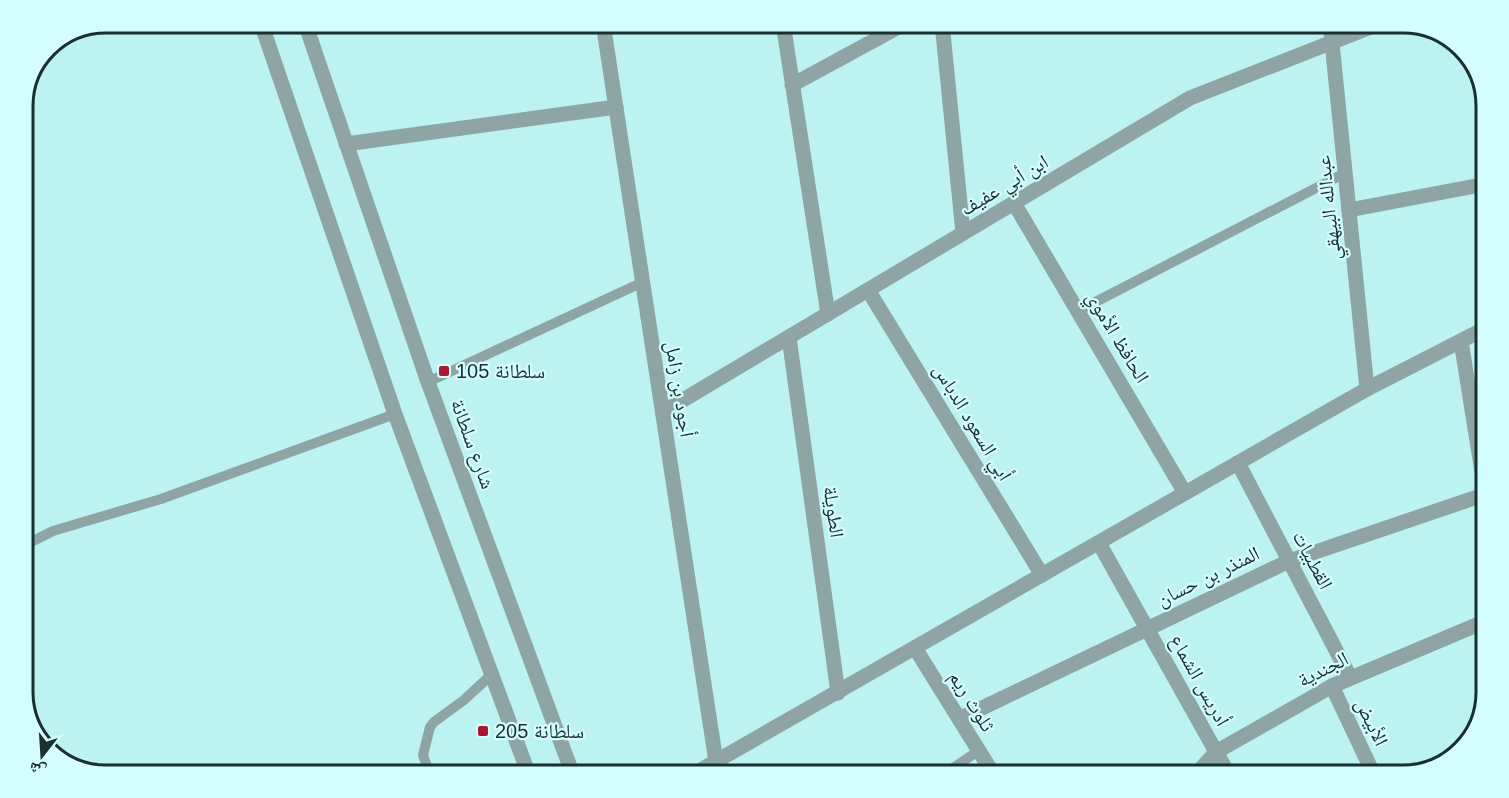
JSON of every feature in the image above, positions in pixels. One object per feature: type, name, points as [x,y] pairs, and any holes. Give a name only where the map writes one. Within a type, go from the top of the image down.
[{"type":"street","points":[[265,33],[395,414],[525,765]]},
{"type":"street","name":"شارع سلطانة","points":[[309,33],[428,382],[569,765]]},
{"type":"street","name":"أجود بن زامل","points":[[605,33],[716,762]]},
{"type":"street","points":[[785,33],[828,314]]},
{"type":"street","points":[[792,85],[886,33]]},
{"type":"street","points":[[943,33],[963,233]]},
{"type":"street","name":"عبدالله البيهقي","points":[[1331,33],[1367,389]]},
{"type":"street","name":"ابن أبي عفيف","points":[[663,412],[1190,98],[1354,33]]},
{"type":"street","points":[[346,144],[616,107]]},
{"type":"street","points":[[1349,210],[1476,186]]},
{"type":"street","name":"الحافظ الأموي","points":[[1014,203],[1185,493]]},
{"type":"street","name":"أبي السعود الدباس","points":[[868,290],[1042,575]]},
{"type":"street","points":[[711,765],[1367,389],[1476,333]]},
{"type":"street","name":"الطويلة","points":[[789,337],[838,693]]},
{"type":"street","points":[[1461,341],[1476,434]]},
{"type":"street","name":"القطبيات","points":[[1238,463],[1350,677]]},
{"type":"street","name":"المنذر بن حسان","points":[[958,719],[1289,561],[1476,499]]},
{"type":"street","name":"أدريس الشماع","points":[[1099,543],[1223,765]]},
{"type":"street","name":"الجندية","points":[[1204,765],[1216,752],[1332,686],[1476,625]]},
{"type":"street","name":"ثلوث ريم","points":[[915,648],[987,765]]},
{"type":"street","name":"الأبيض","points":[[1332,686],[1369,765]]},
{"type":"lane","points":[[1078,311],[1345,173]]},
{"type":"lane","points":[[428,382],[643,282]]},
{"type":"lane","points":[[33,541],[53,531],[161,499],[395,414]]},
{"type":"lane","points":[[426,765],[423,754],[430,728],[434,722],[464,700],[491,675]]},
{"type":"lane","points":[[959,765],[978,751]]},
{"type":"place","name":"سلطانة 105","points":[[444,371]]},
{"type":"place","name":"سلطانة 205","points":[[483,731]]}]
